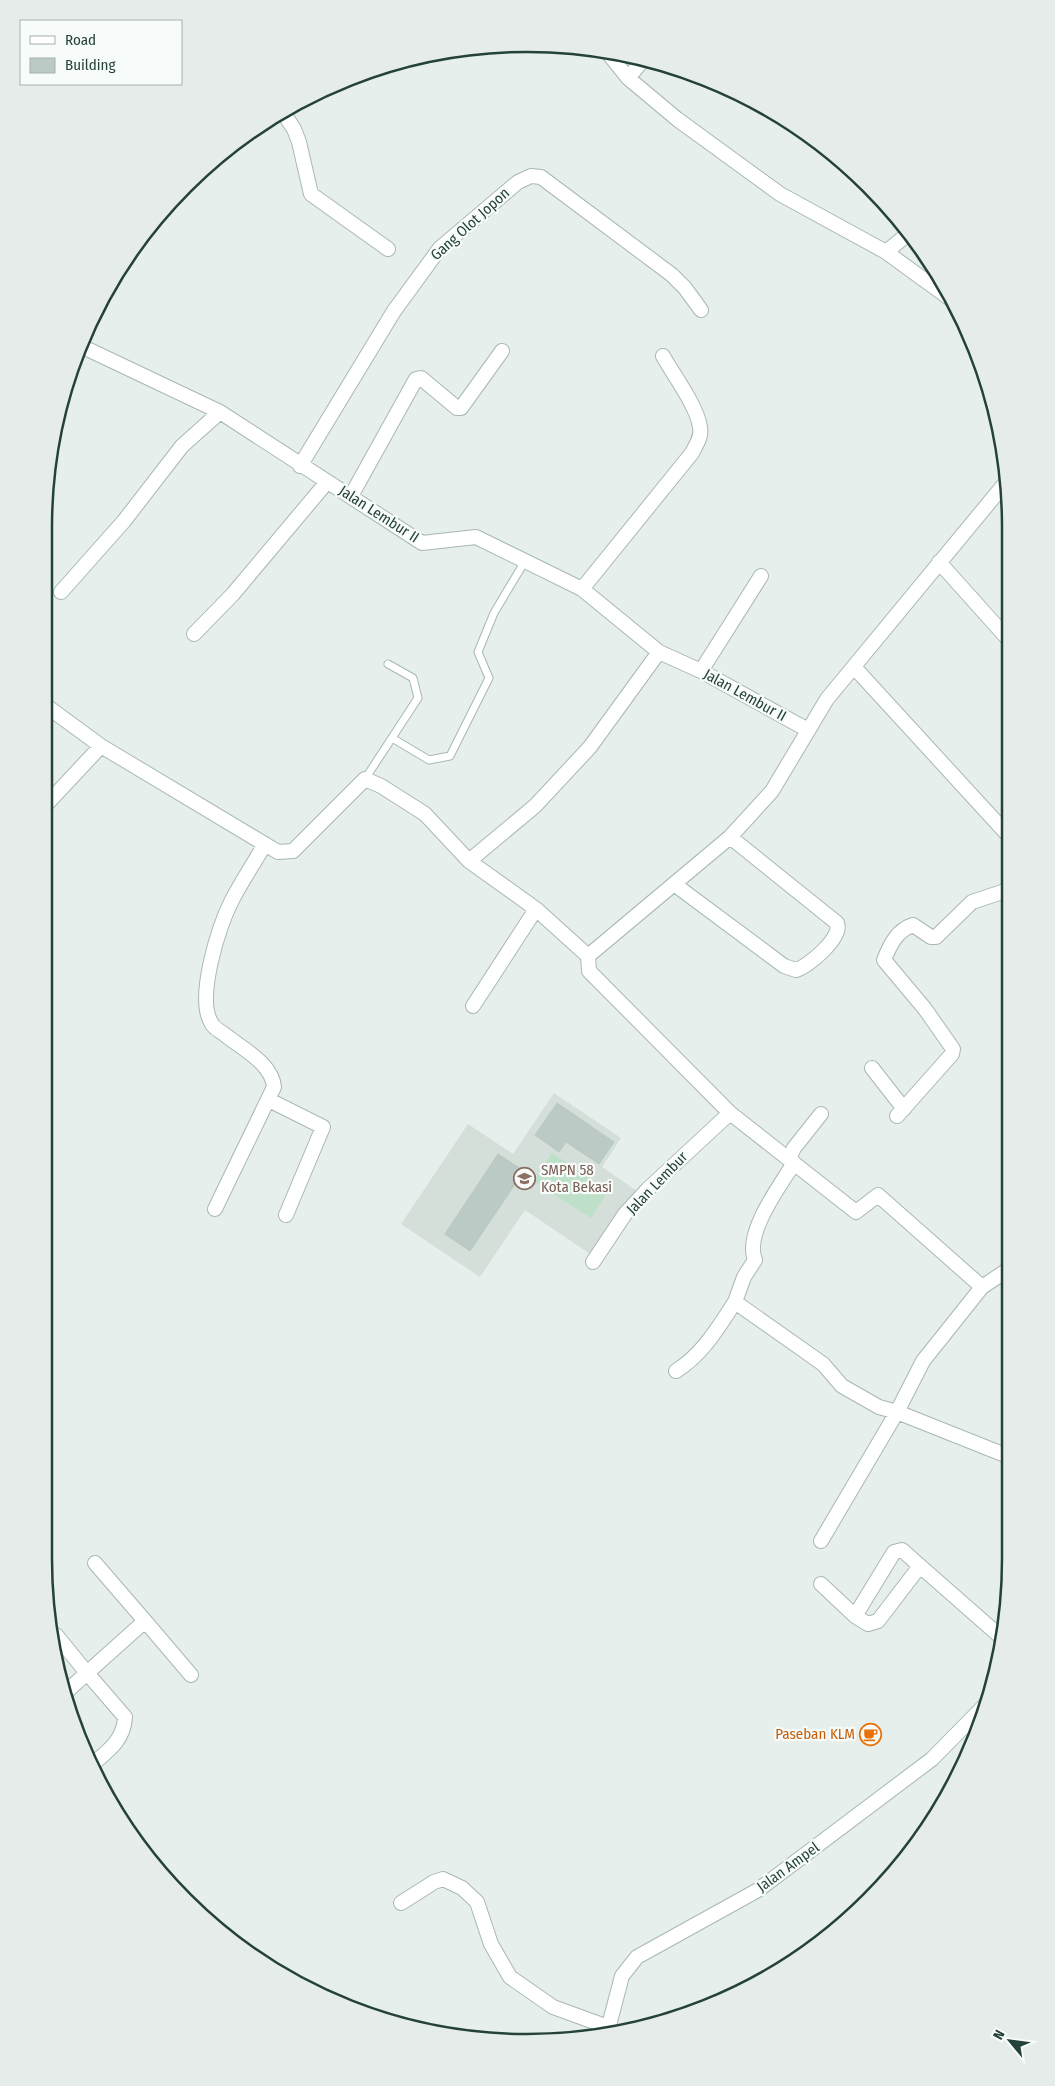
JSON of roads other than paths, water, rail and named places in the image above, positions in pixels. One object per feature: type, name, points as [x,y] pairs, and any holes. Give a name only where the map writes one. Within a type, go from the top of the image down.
[{"type":"street","points":[[614,61],[628,78],[677,119],[780,194],[886,252],[940,291]]},
{"type":"street","points":[[628,78],[638,66]]},
{"type":"street","points":[[287,118],[299,142],[311,194],[388,249]]},
{"type":"street","name":"Gang Olot Jopon","points":[[300,466],[394,311],[430,259],[440,248],[518,182],[531,176],[541,177],[672,275],[685,288],[701,310]]},
{"type":"street","points":[[886,252],[904,238]]},
{"type":"street","name":"Jalan Lembur II","points":[[88,349],[220,412],[300,466],[351,496],[422,543],[476,537],[582,589],[659,652],[701,670],[808,730]]},
{"type":"street","points":[[351,496],[416,379],[421,378],[459,409],[465,405],[502,351]]},
{"type":"street","points":[[582,589],[692,453],[699,440],[701,428],[695,412],[663,356]]},
{"type":"street","points":[[61,592],[124,521],[182,446],[220,412]]},
{"type":"street","points":[[194,634],[233,594],[327,482]]},
{"type":"street","points":[[588,956],[730,837],[772,791],[827,699],[1000,489]]},
{"type":"street","points":[[939,562],[1002,632]]},
{"type":"street","points":[[701,670],[761,576]]},
{"type":"street","points":[[469,861],[535,806],[590,748],[659,652]]},
{"type":"street","points":[[854,667],[1002,828]]},
{"type":"street","points":[[52,710],[101,746],[278,852],[293,851],[365,779],[381,786],[425,814],[469,861],[536,909],[588,956],[589,971],[730,1113],[856,1212],[878,1195],[982,1288]]},
{"type":"street","points":[[52,798],[101,746]]},
{"type":"street","points":[[674,884],[784,966],[796,970],[815,958],[836,937],[839,930],[837,923],[730,837]]},
{"type":"street","points":[[215,1209],[274,1088],[273,1079],[266,1067],[212,1025],[207,1012],[206,996],[223,921],[232,899],[265,844]]},
{"type":"street","points":[[872,1068],[900,1112],[952,1054],[953,1049],[925,1009],[884,960],[902,928],[913,925],[931,937],[936,938],[972,902],[1002,892]]},
{"type":"street","points":[[473,1006],[536,909]]},
{"type":"street","points":[[269,1100],[323,1127],[286,1215]]},
{"type":"street","name":"Jalan Lembur","points":[[593,1262],[625,1214],[671,1166],[730,1113]]},
{"type":"street","points":[[676,1370],[692,1361],[705,1348],[735,1302],[744,1277],[755,1260],[752,1252],[758,1222],[791,1161],[794,1148],[821,1114]]},
{"type":"street","points":[[821,1541],[898,1412],[923,1361],[982,1288],[1002,1273]]},
{"type":"street","points":[[735,1302],[824,1364],[842,1386],[879,1407],[898,1412],[1002,1454]]},
{"type":"street","points":[[856,1616],[894,1552],[902,1550],[996,1633]]},
{"type":"street","points":[[95,1563],[191,1675]]},
{"type":"street","points":[[821,1584],[856,1616],[868,1624],[878,1622],[920,1566]]},
{"type":"street","points":[[71,1688],[145,1621]]},
{"type":"street","points":[[60,1640],[125,1717],[125,1730],[119,1740],[97,1760]]},
{"type":"street","name":"Jalan Ampel","points":[[608,2026],[622,1976],[637,1957],[758,1890],[932,1759],[976,1715]]},
{"type":"street","points":[[401,1903],[434,1882],[443,1880],[462,1888],[477,1902],[491,1944],[510,1977],[553,2007],[600,2027]]},
{"type":"lane","points":[[392,738],[429,760],[450,756],[489,678],[478,652],[494,613],[525,561]]},
{"type":"lane","points":[[365,779],[418,698],[413,678],[388,664]]},
{"type":"place","name":"SMPN 58 Kota Bekasi","points":[[525,1179]]},
{"type":"place","name":"Paseban KLM","points":[[871,1734]]}]
